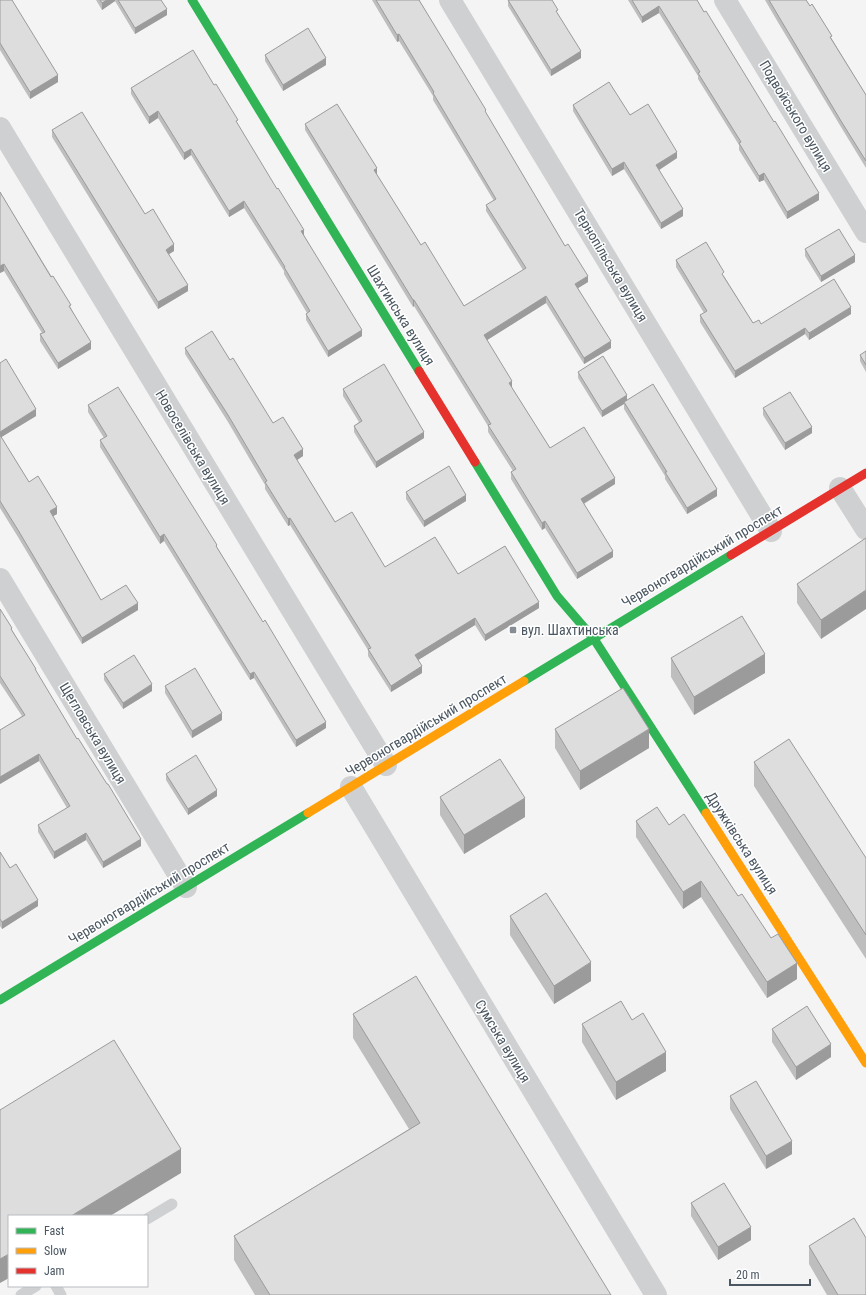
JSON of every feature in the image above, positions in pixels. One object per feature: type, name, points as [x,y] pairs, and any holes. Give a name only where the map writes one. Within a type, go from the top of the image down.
[{"type":"street","name":"Шахтинська вулиця","points":[[192,0],[557,596],[594,639]]},
{"type":"street","name":"Тернопільська вулиця","points":[[450,0],[771,531]]},
{"type":"street","name":"Подвойського вулиця","points":[[725,0],[866,232]]},
{"type":"street","name":"Новоселівська вулиця","points":[[0,128],[386,765]]},
{"type":"street","name":"Червоногвардійський проспект","points":[[0,1000],[866,473]]},
{"type":"street","points":[[840,488],[866,529]]},
{"type":"street","name":"Щегловська вулиця","points":[[0,579],[186,887]]},
{"type":"street","name":"Дружківська вулиця","points":[[594,639],[866,1063]]},
{"type":"street","name":"Сумська вулиця","points":[[351,787],[656,1295]]},
{"type":"lane","points":[[148,1218],[172,1204]]},
{"type":"lane","points":[[21,1295],[34,1287]]},
{"type":"building","points":[[0,0],[12,0],[58,75],[30,92],[0,43]]},
{"type":"building","points":[[100,0],[107,0],[102,3]]},
{"type":"building","points":[[118,0],[161,0],[167,9],[135,28]]},
{"type":"building","points":[[376,0],[419,0],[486,110],[485,111],[565,246],[568,244],[588,276],[575,284],[611,341],[584,358],[546,296],[484,335],[512,381],[509,383],[550,448],[584,427],[615,478],[581,499],[613,551],[577,573],[545,521],[542,523],[511,472],[516,469],[488,425],[491,424],[305,124],[337,104],[377,168],[374,170],[421,245],[425,242],[464,306],[526,268],[486,205],[496,199],[433,93],[434,92],[399,34],[397,35]]},
{"type":"building","points":[[508,0],[552,0],[558,10],[556,11],[581,51],[551,70]]},
{"type":"building","points":[[632,0],[697,0],[704,12],[706,11],[819,193],[787,212],[764,173],[759,176],[739,143],[741,142],[698,73],[700,72],[659,6],[642,17]]},
{"type":"building","points":[[769,0],[806,0],[810,6],[812,4],[832,36],[830,37],[866,95],[866,161],[841,121]]},
{"type":"building","points":[[308,28],[326,58],[283,85],[265,55]]},
{"type":"building","points":[[193,50],[214,85],[216,84],[238,120],[236,121],[277,189],[278,188],[304,230],[301,231],[362,330],[328,351],[306,314],[310,311],[285,267],[244,201],[229,211],[191,149],[184,153],[158,111],[149,117],[131,88]]},
{"type":"building","points":[[609,82],[630,115],[648,104],[677,152],[656,165],[683,209],[661,223],[624,162],[612,169],[573,105]]},
{"type":"building","points":[[82,112],[145,214],[153,209],[174,244],[166,250],[188,285],[158,302],[52,130]]},
{"type":"building","points":[[0,192],[51,277],[53,276],[71,305],[69,306],[91,342],[58,363],[40,334],[45,332],[4,264],[0,266]]},
{"type":"building","points":[[839,229],[855,255],[821,276],[805,249]]},
{"type":"building","points":[[706,242],[724,272],[722,274],[753,323],[759,320],[761,324],[834,279],[851,307],[809,333],[805,328],[735,371],[700,315],[707,311],[676,260]]},
{"type":"building","points":[[212,331],[230,360],[233,358],[273,423],[283,417],[303,449],[294,455],[335,522],[352,512],[385,567],[435,537],[458,574],[505,546],[539,602],[485,635],[475,618],[415,655],[422,666],[391,686],[368,649],[371,648],[290,518],[288,519],[265,482],[267,481],[228,415],[185,348]]},
{"type":"building","points":[[866,351],[866,365],[860,355]]},
{"type":"building","points":[[603,356],[627,395],[602,411],[578,372]]},
{"type":"building","points":[[6,359],[36,409],[0,432],[0,363]]},
{"type":"building","points":[[384,364],[424,432],[376,462],[354,426],[362,421],[343,389]]},
{"type":"building","points":[[653,384],[717,489],[687,508],[665,472],[667,472],[624,402]]},
{"type":"building","points":[[118,387],[217,545],[216,546],[263,622],[265,620],[326,722],[296,740],[254,672],[250,674],[164,534],[160,537],[100,440],[107,436],[88,405]]},
{"type":"building","points":[[790,392],[812,427],[785,443],[763,408]]},
{"type":"building","points":[[0,435],[29,482],[38,476],[57,507],[50,511],[101,600],[126,585],[138,603],[82,638],[0,501]]},
{"type":"building","points":[[449,466],[466,495],[424,521],[406,492]]},
{"type":"building","points":[[866,538],[866,590],[821,620],[797,584]]},
{"type":"building","points":[[0,609],[77,739],[78,738],[108,784],[141,839],[103,862],[86,833],[54,852],[38,825],[70,806],[39,754],[0,777],[0,730],[25,715],[0,676]]},
{"type":"building","points":[[742,616],[765,654],[694,697],[671,658]]},
{"type":"building","points":[[134,655],[152,684],[123,703],[104,674]]},
{"type":"building","points":[[195,668],[222,713],[192,731],[165,686]]},
{"type":"building","points":[[623,688],[649,729],[580,771],[555,729]]},
{"type":"building","points":[[789,739],[866,858],[866,935],[754,762]]},
{"type":"building","points":[[196,755],[217,790],[188,809],[166,774]]},
{"type":"building","points":[[500,759],[525,798],[464,835],[440,797]]},
{"type":"building","points":[[657,807],[669,825],[684,814],[738,896],[742,894],[771,938],[778,934],[797,963],[767,982],[701,881],[683,892],[636,821]]},
{"type":"building","points":[[0,852],[10,868],[16,864],[38,900],[2,922],[0,919]]},
{"type":"building","points":[[546,893],[591,962],[554,986],[510,916]]},
{"type":"building","points":[[416,976],[611,1295],[270,1295],[234,1236],[420,1123],[353,1014]]},
{"type":"building","points":[[621,1001],[632,1020],[643,1013],[666,1052],[616,1082],[582,1024]]},
{"type":"building","points":[[807,1006],[831,1044],[796,1067],[772,1029]]},
{"type":"building","points":[[114,1040],[181,1149],[73,1215],[8,1215],[8,1255],[0,1259],[0,1110]]},
{"type":"building","points":[[756,1081],[792,1141],[766,1156],[730,1096]]},
{"type":"building","points":[[724,1183],[751,1227],[718,1247],[691,1203]]},
{"type":"building","points":[[854,1218],[866,1238],[866,1295],[838,1295],[809,1246]]},
{"type":"traffic: fast","points":[[192,0],[419,371]]},
{"type":"traffic: fast","points":[[475,462],[557,596],[594,639],[706,813]]},
{"type":"traffic: fast","points":[[524,681],[731,555]]},
{"type":"traffic: fast","points":[[0,1000],[308,813]]},
{"type":"traffic: slow","points":[[308,813],[524,681]]},
{"type":"traffic: slow","points":[[706,813],[866,1063]]},
{"type":"traffic: jam","points":[[419,371],[475,462]]},
{"type":"traffic: jam","points":[[731,555],[866,473]]},
{"type":"place","name":"вул. Шахтинська","points":[[513,630]]}]
